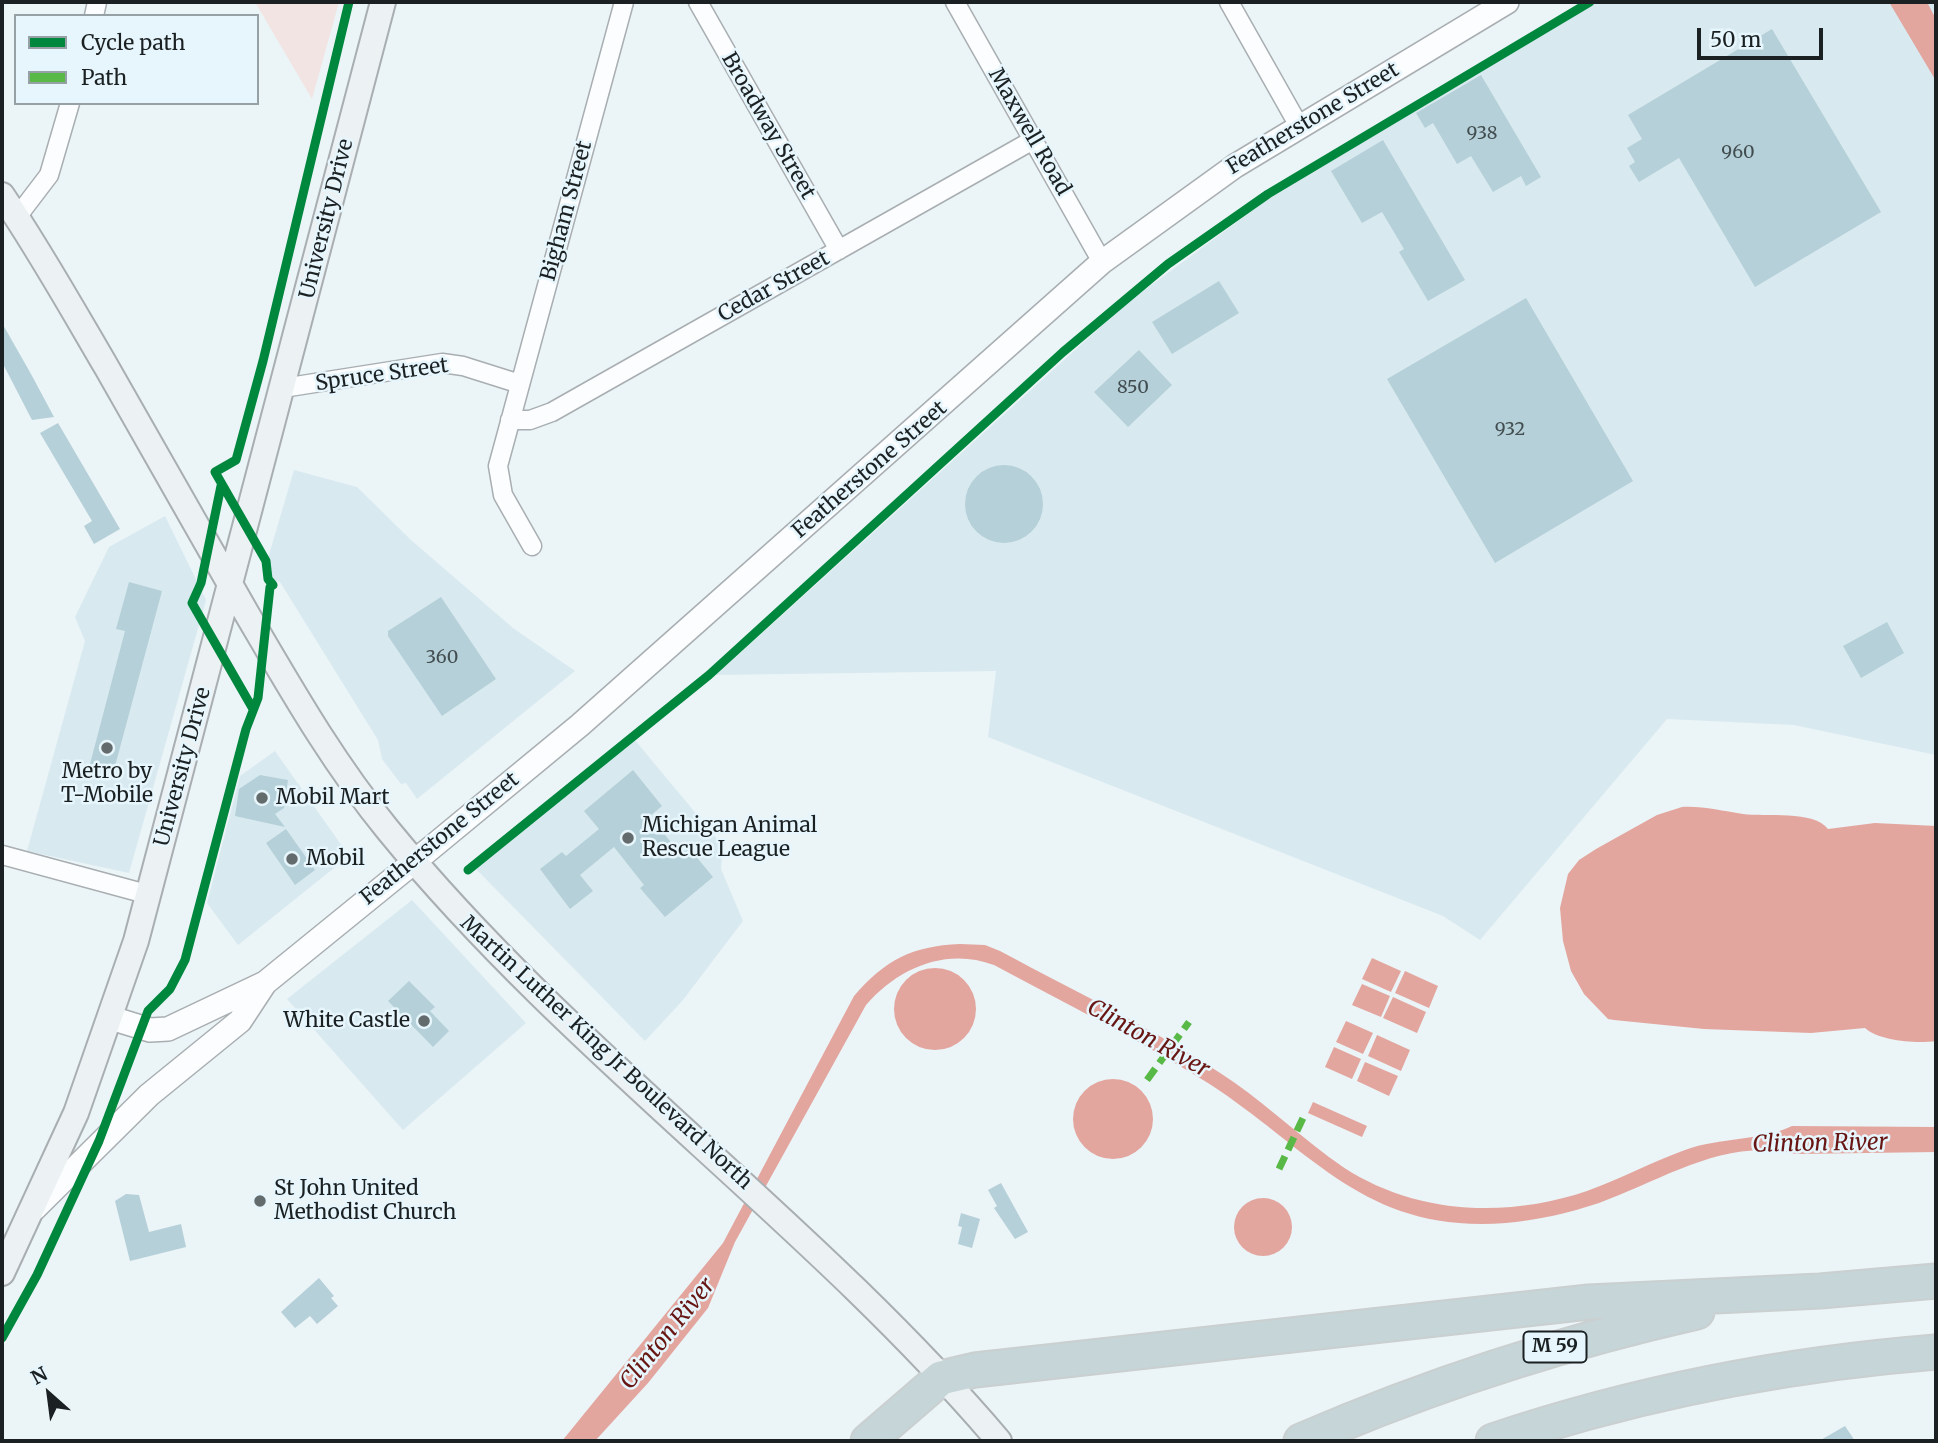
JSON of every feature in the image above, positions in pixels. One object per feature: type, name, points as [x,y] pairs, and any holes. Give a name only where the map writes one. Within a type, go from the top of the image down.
[{"type":"highway","name":"M 59","points":[[1301,1441],[1409,1396],[1521,1357],[1702,1312],[1821,1291],[1936,1281]]},
{"type":"highway","points":[[868,1441],[942,1378],[975,1370],[1589,1303],[1821,1291]]},
{"type":"highway","points":[[1493,1441],[1598,1409],[1719,1381],[1805,1366],[1936,1352]]},
{"type":"main road","name":"University Drive","points":[[2,1273],[33,1211],[76,1113],[111,1018],[150,895],[383,2]]},
{"type":"main road","name":"Martin Luther King Jr Boulevard North","points":[[2,195],[314,727],[353,785],[414,862],[522,979],[867,1299],[999,1441]]},
{"type":"street","name":"Bigham Street","points":[[532,546],[499,482],[498,466],[624,2]]},
{"type":"street","name":"Broadway Street","points":[[698,2],[839,250]]},
{"type":"street","name":"Maxwell Road","points":[[955,2],[1102,262]]},
{"type":"street","points":[[1229,2],[1299,126]]},
{"type":"street","name":"Featherstone Street","points":[[111,1018],[150,1030],[168,1029],[265,983],[590,716],[1102,262],[1199,189],[1507,2]]},
{"type":"street","points":[[17,217],[49,176],[69,105]]},
{"type":"street","name":"Cedar Street","points":[[510,420],[530,420],[552,412],[1033,140]]},
{"type":"street","name":"Spruce Street","points":[[283,388],[442,363],[463,366],[520,384]]},
{"type":"street","points":[[2,855],[150,895]]},
{"type":"street","name":"Featherstone Street","points":[[33,1211],[149,1095],[240,1021],[265,983]]},
{"type":"shaded area","points":[[255,2],[339,2],[312,99]]},
{"type":"shaded area","points":[[1598,2],[1936,2],[1936,755],[1794,725],[1667,719],[1480,940],[1443,916],[988,737],[996,671],[716,675],[1127,303],[1271,197]]},
{"type":"shaded area","points":[[294,470],[357,487],[411,540],[513,628],[575,671],[417,799],[406,783],[401,784],[382,759],[378,740],[280,582],[270,579],[268,558]]},
{"type":"shaded area","points":[[165,516],[206,600],[129,873],[27,851],[85,641],[75,617],[109,547]]},
{"type":"shaded area","points":[[634,739],[723,846],[721,869],[743,921],[683,1000],[645,1041],[476,869]]},
{"type":"shaded area","points":[[275,751],[349,856],[238,945],[207,903],[240,776]]},
{"type":"shaded area","points":[[412,900],[526,1023],[403,1130],[287,999]]},
{"type":"water","points":[[1889,2],[1927,2],[1936,19],[1936,81]]},
{"type":"water","points":[[1682,807],[1743,814],[1789,815],[1812,819],[1828,829],[1875,823],[1936,826],[1936,1041],[1899,1040],[1879,1036],[1865,1028],[1811,1033],[1704,1029],[1608,1019],[1584,994],[1571,971],[1563,941],[1560,908],[1568,874],[1579,860],[1596,849],[1657,815]]},
{"type":"water","name":"Clinton River","points":[[960,944],[985,945],[1000,951],[1149,1030],[1235,1083],[1343,1167],[1371,1183],[1431,1203],[1494,1208],[1557,1200],[1587,1191],[1685,1150],[1768,1134],[1792,1126],[1936,1127],[1936,1152],[1796,1154],[1770,1150],[1744,1151],[1695,1164],[1599,1203],[1542,1218],[1506,1223],[1457,1223],[1415,1215],[1377,1201],[1344,1183],[1208,1083],[1102,1022],[994,965],[958,958],[941,960],[908,971],[866,1005],[735,1242],[708,1308],[648,1383],[595,1441],[562,1441],[723,1243],[854,996],[877,973],[901,957],[928,948]]},
{"type":"water","points":[[1372,958],[1401,971],[1391,992],[1362,979]]},
{"type":"water","points":[[935,968],[951,972],[964,980],[972,993],[976,1009],[972,1025],[964,1038],[951,1046],[935,1050],[919,1046],[906,1038],[898,1025],[894,1009],[898,993],[906,980],[919,972]]},
{"type":"water","points":[[1405,971],[1438,986],[1429,1008],[1395,993]]},
{"type":"water","points":[[1362,984],[1390,996],[1381,1017],[1352,1005]]},
{"type":"water","points":[[1393,997],[1426,1012],[1417,1033],[1383,1018]]},
{"type":"water","points":[[1346,1021],[1373,1033],[1363,1054],[1336,1042]]},
{"type":"water","points":[[1377,1035],[1410,1050],[1401,1071],[1368,1056]]},
{"type":"water","points":[[1334,1047],[1361,1059],[1352,1079],[1325,1067]]},
{"type":"water","points":[[1365,1062],[1398,1076],[1389,1096],[1357,1081]]},
{"type":"water","points":[[1113,1079],[1128,1082],[1141,1091],[1150,1104],[1153,1119],[1150,1134],[1141,1147],[1128,1156],[1113,1159],[1098,1156],[1085,1147],[1076,1134],[1073,1119],[1076,1104],[1085,1091],[1098,1082]]},
{"type":"water","points":[[1313,1102],[1367,1126],[1362,1137],[1308,1113]]},
{"type":"water","points":[[1263,1198],[1274,1200],[1287,1211],[1292,1227],[1290,1238],[1279,1251],[1263,1256],[1252,1254],[1239,1243],[1234,1227],[1236,1216],[1247,1203]]},
{"type":"building","points":[[1772,29],[1881,212],[1755,287],[1679,158],[1639,182],[1629,166],[1635,162],[1627,148],[1642,139],[1628,115]]},
{"type":"building","points":[[1481,75],[1541,177],[1526,186],[1521,176],[1493,192],[1471,156],[1457,164],[1433,123],[1425,128],[1416,113]]},
{"type":"building","points":[[1383,140],[1465,280],[1428,301],[1399,252],[1404,249],[1382,212],[1362,223],[1331,171]]},
{"type":"building","points":[[1219,281],[1239,313],[1172,354],[1152,322]]},
{"type":"building","points":[[1526,298],[1633,481],[1495,563],[1387,379]]},
{"type":"building","points":[[2,323],[54,417],[32,420],[2,362]]},
{"type":"building","points":[[1139,350],[1172,385],[1128,427],[1094,392]]},
{"type":"building","points":[[58,423],[120,529],[94,544],[84,526],[92,521],[40,433]]},
{"type":"building","points":[[1004,465],[1019,468],[1032,476],[1040,489],[1043,504],[1040,519],[1032,532],[1019,540],[1004,543],[989,540],[976,532],[968,519],[965,504],[968,489],[976,476],[989,468]]},
{"type":"building","points":[[129,582],[162,591],[114,770],[90,764],[125,631],[116,629]]},
{"type":"building","points":[[441,597],[496,679],[442,716],[388,636],[388,631]]},
{"type":"building","points":[[1887,622],[1904,653],[1861,678],[1843,646]]},
{"type":"building","name":"Michigan Animal Rescue League","points":[[633,770],[662,806],[650,816],[681,855],[689,848],[713,877],[665,917],[640,888],[644,885],[614,847],[580,875],[593,891],[570,909],[540,869],[562,852],[566,856],[599,829],[584,811]]},
{"type":"building","points":[[260,775],[288,780],[284,808],[275,814],[285,827],[235,816],[239,789]]},
{"type":"building","points":[[286,829],[315,870],[295,885],[266,843]]},
{"type":"building","name":"White Castle","points":[[409,981],[435,1007],[430,1011],[449,1031],[433,1047],[388,1001]]},
{"type":"building","points":[[1001,1183],[1028,1232],[1015,1239],[994,1208],[997,1206],[988,1190]]},
{"type":"building","points":[[126,1194],[139,1195],[149,1232],[181,1224],[186,1247],[130,1261],[115,1201]]},
{"type":"building","points":[[961,1213],[980,1219],[972,1248],[958,1244],[962,1227],[958,1226]]},
{"type":"building","points":[[319,1278],[334,1296],[331,1298],[338,1306],[317,1324],[310,1316],[295,1328],[281,1312]]},
{"type":"building","points":[[1845,1426],[1855,1441],[1819,1441]]},
{"type":"marked path","points":[[1147,1080],[1189,1022]]},
{"type":"marked path","points":[[1279,1169],[1304,1116]]},
{"type":"cycle path","points":[[2,1338],[37,1275],[99,1141],[148,1011],[170,989],[185,960],[246,729],[258,698],[270,587],[273,585],[268,579],[266,561],[215,472],[236,460],[263,361],[349,2]]},
{"type":"cycle path","points":[[468,870],[709,675],[1063,352],[1168,264],[1268,194],[1590,2]]},
{"type":"cycle path","points":[[221,486],[201,583],[192,603],[253,709]]},
{"type":"place","name":"Metro by T-Mobile","points":[[107,748]]},
{"type":"place","name":"Mobil Mart","points":[[262,798]]},
{"type":"place","name":"Michigan Animal Rescue League","points":[[628,838]]},
{"type":"place","name":"Mobil","points":[[292,859]]},
{"type":"place","name":"White Castle","points":[[424,1021]]},
{"type":"place","name":"St John United Methodist Church","points":[[260,1201]]}]
